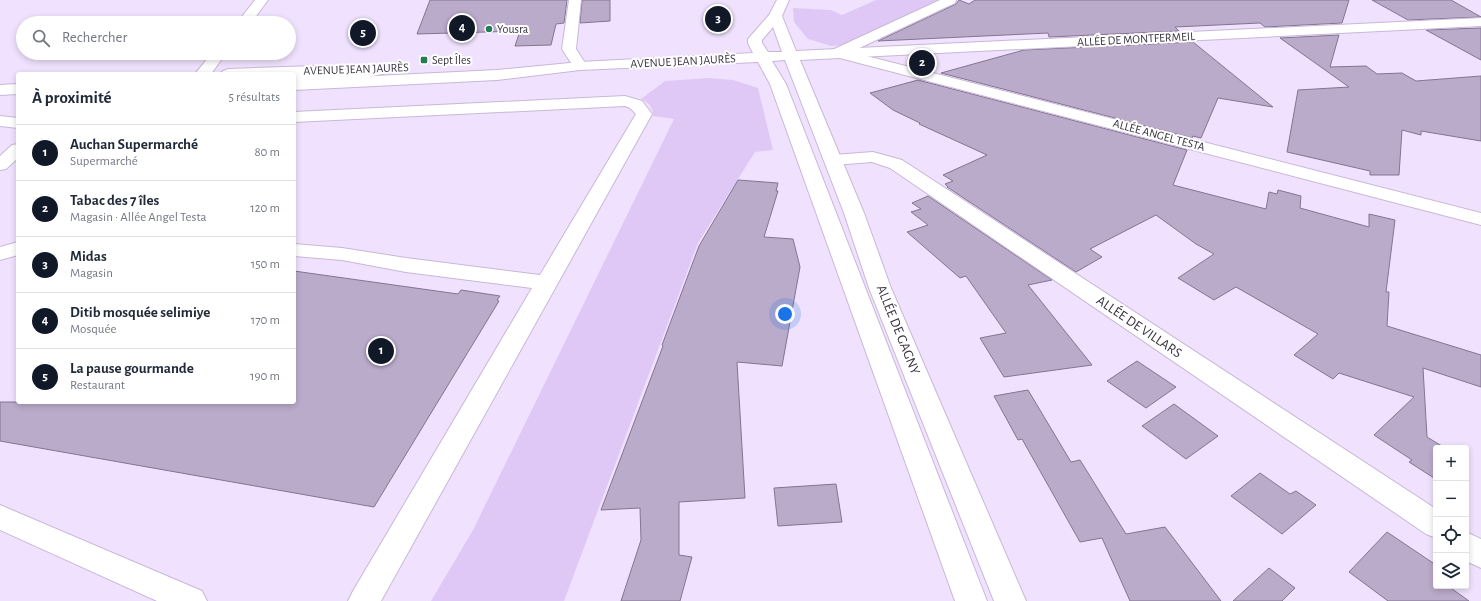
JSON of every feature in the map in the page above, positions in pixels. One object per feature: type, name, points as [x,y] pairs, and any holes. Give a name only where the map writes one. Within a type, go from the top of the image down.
[{"type":"main road","points":[[249,16],[262,0]]},
{"type":"main road","points":[[575,0],[568,49],[580,66]]},
{"type":"main road","points":[[775,16],[783,0]]},
{"type":"main road","points":[[837,53],[950,0]]},
{"type":"main road","name":"ALLÉE DE GAGNY","points":[[971,601],[778,84],[755,43],[755,38],[775,16],[854,213],[880,288],[1010,601]]},
{"type":"main road","name":"ALLÉE DE MONTFERMEIL","points":[[792,56],[1481,22]]},
{"type":"main road","name":"ALLÉE ANGEL TESTA","points":[[837,53],[1481,219]]},
{"type":"main road","name":"AVENUE JEAN JAURÈS","points":[[296,85],[459,77],[580,66],[792,56]]},
{"type":"main road","points":[[205,72],[214,60]]},
{"type":"main road","name":"AVENUE JEAN JAURÈS","points":[[276,72],[550,61],[580,66]]},
{"type":"main road","points":[[296,77],[358,74],[396,67]]},
{"type":"main road","points":[[296,118],[625,101],[634,103],[641,107],[644,114],[364,601]]},
{"type":"main road","points":[[0,121],[16,123]]},
{"type":"main road","name":"ALLÉE DE VILLARS","points":[[833,160],[874,157],[896,164],[1433,523]]},
{"type":"main road","points":[[0,254],[16,249]]},
{"type":"main road","points":[[296,250],[342,254],[406,265],[547,283]]},
{"type":"main road","points":[[0,518],[191,601]]},
{"type":"main road","points":[[1469,547],[1481,555]]},
{"type":"shaded area","points":[[876,0],[950,0],[856,45],[831,46],[808,39],[794,22],[793,8],[831,10],[842,15]]},
{"type":"shaded area","points":[[709,78],[733,80],[758,88],[773,150],[755,152],[698,243],[564,601],[431,601],[473,530],[674,119],[653,116],[650,106],[641,99],[665,81]]},
{"type":"building","points":[[430,0],[567,0],[564,23],[556,24],[551,45],[515,46],[520,31],[417,34]]},
{"type":"building","points":[[582,0],[610,0],[610,21],[580,23]]},
{"type":"building","points":[[959,0],[969,4],[975,0],[1349,0],[1342,23],[1265,27],[1260,23],[1175,27],[1179,31],[1049,37],[1048,33],[878,41],[956,4]]},
{"type":"building","points":[[1372,0],[1451,0],[1481,17],[1408,20]]},
{"type":"building","points":[[1481,28],[1481,60],[1426,30]]},
{"type":"building","points":[[1339,35],[1330,67],[1366,66],[1377,74],[1402,73],[1416,81],[1481,76],[1481,141],[1421,131],[1421,135],[1402,130],[1399,175],[1370,175],[1370,171],[1287,152],[1298,90],[1349,87],[1280,38]]},
{"type":"building","points":[[1193,42],[1273,107],[1218,98],[1201,138],[1193,136],[1192,138],[941,73],[1024,50]]},
{"type":"building","points":[[918,80],[1187,150],[1173,185],[1266,209],[1269,192],[1277,194],[1278,190],[1301,196],[1300,208],[1369,227],[1369,214],[1395,220],[1386,292],[1389,292],[1387,326],[1481,355],[1481,387],[1423,368],[1427,437],[1440,445],[1433,445],[1433,477],[1409,462],[1412,460],[1374,435],[1414,397],[1339,373],[1333,379],[1294,355],[1318,334],[1236,287],[1214,300],[1178,278],[1214,254],[1196,244],[1156,215],[1090,249],[1102,257],[1076,272],[947,187],[945,184],[953,181],[943,175],[987,155],[919,124],[920,123],[893,110],[870,93]]},
{"type":"building","points":[[738,180],[778,183],[776,191],[778,191],[764,237],[793,239],[800,267],[782,366],[737,362],[745,498],[679,502],[679,555],[692,557],[680,601],[621,601],[641,540],[640,508],[601,510],[699,246]]},
{"type":"building","points":[[928,196],[1052,280],[1028,285],[1092,365],[1004,377],[980,338],[1006,333],[966,276],[960,278],[907,232],[928,225],[911,212],[921,209],[912,203]]},
{"type":"building","points":[[296,271],[458,294],[461,290],[500,296],[497,300],[499,301],[374,507],[0,441],[0,402],[16,402],[16,404],[296,404]]},
{"type":"building","points":[[1137,361],[1176,387],[1146,408],[1107,381]]},
{"type":"building","points":[[1028,390],[1071,462],[1080,460],[1126,534],[1165,527],[1221,601],[1130,601],[1102,538],[1080,542],[1022,439],[1018,440],[994,396]]},
{"type":"building","points":[[1174,404],[1218,436],[1186,459],[1142,426]]},
{"type":"building","points":[[1260,473],[1290,494],[1296,491],[1316,505],[1282,534],[1231,496]]},
{"type":"building","points":[[836,484],[842,522],[778,526],[774,488]]},
{"type":"building","points":[[1387,532],[1433,563],[1433,589],[1452,589],[1469,601],[1388,601],[1349,572]]},
{"type":"building","points":[[1269,568],[1295,588],[1282,601],[1233,601]]},
{"type":"place","name":"Midas","points":[[718,19]]},
{"type":"place","name":"Ditib mosquée selimiye","points":[[462,28]]},
{"type":"place","name":"Yousra","points":[[489,29]]},
{"type":"place","name":"La pause gourmande","points":[[363,33]]},
{"type":"place","name":"Sept Îles","points":[[424,60]]},
{"type":"place","name":"Tabac des 7 îles","points":[[922,63]]},
{"type":"place","name":"Auchan Supermarché","points":[[381,351]]}]
